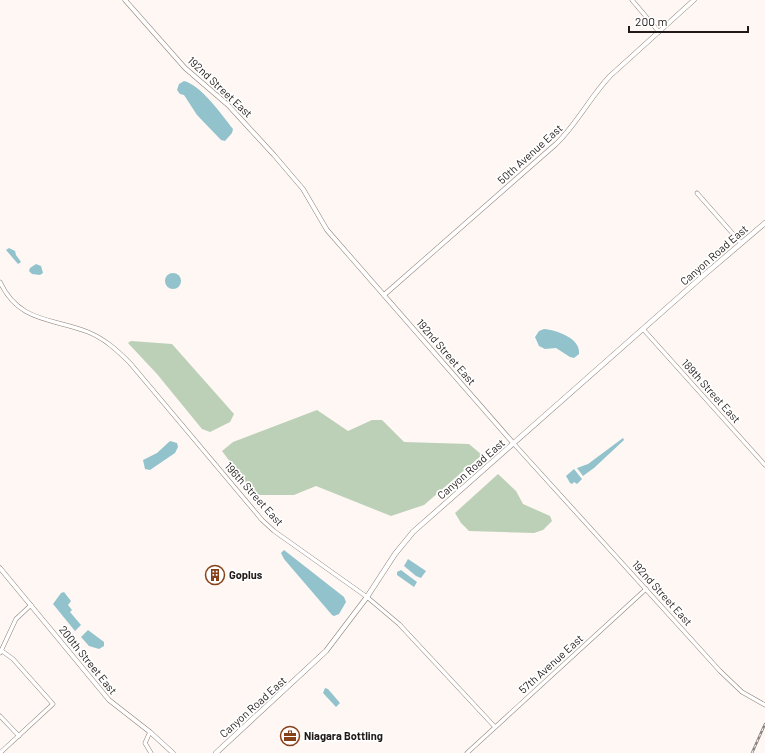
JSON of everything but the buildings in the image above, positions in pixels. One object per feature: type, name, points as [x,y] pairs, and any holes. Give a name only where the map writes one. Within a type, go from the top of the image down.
[{"type":"main road","name":"Canyon Road East","points":[[216,753],[311,667],[340,634],[367,597],[395,554],[413,532],[765,223]]},
{"type":"street","name":"192nd Street East","points":[[125,0],[185,68],[228,104],[274,155],[303,189],[327,230],[514,444],[742,692],[765,705]]},
{"type":"street","points":[[632,0],[659,32]]},
{"type":"street","name":"50th Avenue East","points":[[384,295],[556,144],[572,127],[601,86],[694,0]]},
{"type":"street","points":[[697,193],[741,243]]},
{"type":"street","name":"196th Street East","points":[[0,282],[13,301],[27,312],[41,320],[74,327],[89,333],[103,339],[116,349],[262,520],[274,531],[367,597],[402,627],[495,727]]},
{"type":"street","name":"189th Street East","points":[[644,329],[765,465]]},
{"type":"street","name":"200th Street East","points":[[0,568],[108,700],[150,732],[173,753]]},
{"type":"street","name":"57th Avenue East","points":[[467,753],[646,589]]},
{"type":"street","points":[[0,753],[53,704],[13,659],[1,652],[16,619],[31,605]]},
{"type":"street","points":[[0,716],[18,736]]},
{"type":"street","points":[[150,732],[145,743],[151,753]]},
{"type":"green space","points":[[131,341],[172,344],[234,414],[230,422],[210,432],[202,429],[157,374],[128,343]]},
{"type":"green space","points":[[317,410],[348,431],[372,420],[382,420],[404,442],[469,444],[482,455],[424,505],[391,516],[316,486],[294,495],[255,495],[222,451],[233,442]]},
{"type":"green space","points":[[498,474],[516,491],[523,504],[550,516],[552,521],[543,530],[534,533],[469,531],[461,523],[455,513]]},
{"type":"water","points":[[184,81],[191,84],[204,94],[233,129],[232,133],[225,141],[221,140],[197,115],[184,95],[180,94],[177,90],[179,84]]},
{"type":"water","points":[[9,248],[15,251],[21,262],[18,264],[6,250]]},
{"type":"water","points":[[36,264],[41,266],[43,273],[40,275],[32,274],[29,271],[30,268]]},
{"type":"water","points":[[173,273],[180,278],[181,281],[176,288],[173,289],[166,284],[165,281],[170,274]]},
{"type":"water","points":[[544,329],[561,333],[572,339],[579,348],[579,354],[574,358],[556,348],[545,349],[539,346],[535,337],[539,331]]},
{"type":"water","points":[[623,438],[624,440],[594,468],[583,476],[577,468],[588,464]]},
{"type":"water","points":[[170,441],[177,443],[178,447],[175,453],[150,470],[145,469],[143,460],[157,453]]},
{"type":"water","points":[[574,469],[582,479],[577,484],[574,482],[572,484],[570,483],[566,476]]},
{"type":"water","points":[[284,550],[344,597],[346,602],[339,614],[334,616],[332,615],[284,559],[281,553]]},
{"type":"water","points":[[408,559],[426,571],[421,578],[416,576],[404,566]]},
{"type":"water","points":[[401,570],[417,582],[414,587],[397,575],[397,572]]},
{"type":"water","points":[[64,592],[71,601],[68,605],[72,610],[70,612],[81,625],[75,631],[53,604],[61,593]]},
{"type":"water","points":[[88,630],[104,642],[104,646],[99,649],[89,646],[81,637]]},
{"type":"water","points":[[325,688],[328,689],[340,703],[336,707],[323,693]]},
{"type":"railway","points":[[752,753],[765,724]]},
{"type":"place","name":"Goplus","points":[[215,575]]},
{"type":"place","name":"Niagara Bottling","points":[[290,736]]}]
